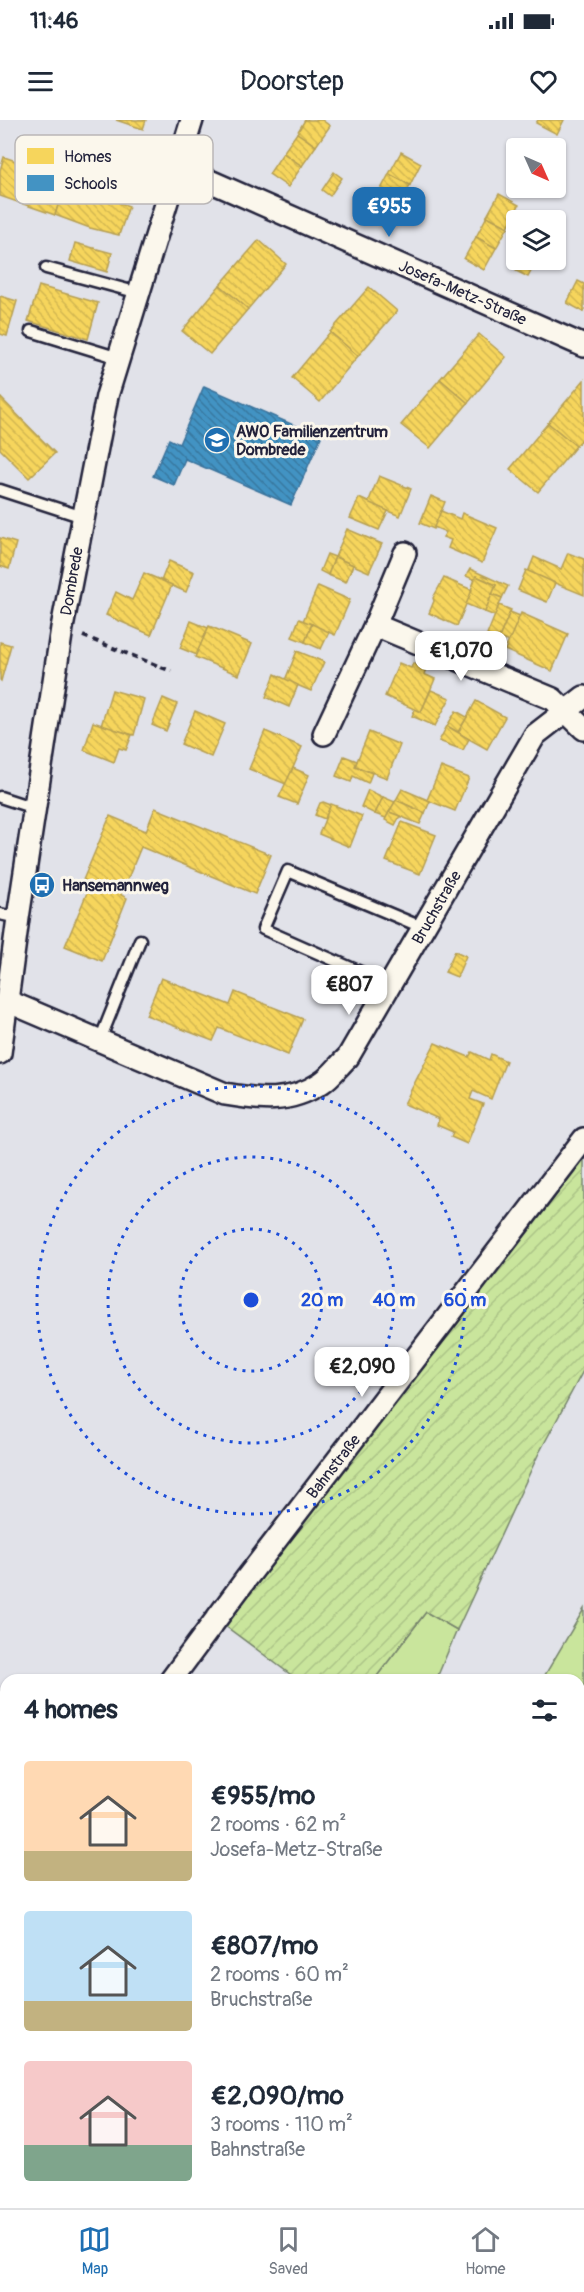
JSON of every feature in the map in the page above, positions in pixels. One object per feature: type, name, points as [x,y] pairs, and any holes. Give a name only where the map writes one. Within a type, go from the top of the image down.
[{"type":"street","name":"Dombrede","points":[[187,135],[192,120]]},
{"type":"street","name":"Josefa-Metz-Straße","points":[[213,182],[584,346]]},
{"type":"street","name":"Dombrede","points":[[0,1053],[9,916],[34,808],[62,628],[83,517],[107,396],[166,204]]},
{"type":"street","points":[[324,734],[405,554]]},
{"type":"street","points":[[375,625],[553,699],[584,729]]},
{"type":"street","name":"Bruchstraße","points":[[6,987],[99,1040],[225,1094],[261,1100],[293,1097],[322,1083],[348,1057],[535,735],[584,697]]},
{"type":"street","name":"Bahnstraße","points":[[175,1674],[584,1139]]},
{"type":"lane","points":[[46,268],[139,293]]},
{"type":"lane","points":[[31,331],[119,358]]},
{"type":"lane","points":[[0,490],[83,517]]},
{"type":"lane","points":[[0,797],[34,808]]},
{"type":"lane","points":[[390,985],[263,929],[288,871],[424,928]]},
{"type":"lane","points":[[99,1040],[140,940]]},
{"type":"path","points":[[62,628],[171,671]]},
{"type":"green space","points":[[584,1141],[584,1369],[538,1455],[457,1630],[426,1612],[379,1674],[290,1674],[224,1625]]},
{"type":"green space","points":[[584,1609],[584,1674],[546,1674]]},
{"type":"green space","points":[[426,1612],[457,1630],[439,1674],[379,1674]]},
{"type":"building: Homes","points":[[116,120],[146,120],[143,129]]},
{"type":"building: Homes","points":[[305,120],[322,120],[330,126],[316,146],[297,133]]},
{"type":"building: Homes","points":[[538,120],[564,120],[557,134],[536,123]]},
{"type":"building: Homes","points":[[297,133],[316,146],[302,166],[283,153]]},
{"type":"building: Homes","points":[[401,152],[421,163],[410,185],[389,174]]},
{"type":"building: Homes","points":[[283,153],[302,166],[288,187],[269,174]]},
{"type":"building: Homes","points":[[4,157],[15,161],[15,201],[0,196],[0,170]]},
{"type":"building: Homes","points":[[334,172],[342,178],[330,196],[322,190]]},
{"type":"building: Homes","points":[[389,174],[410,185],[398,206],[378,195]]},
{"type":"building: Homes","points":[[499,194],[519,205],[516,210],[506,210],[506,226],[487,216]]},
{"type":"building: Homes","points":[[378,195],[398,206],[386,228],[366,217]]},
{"type":"building: Homes","points":[[23,204],[59,204],[55,215]]},
{"type":"building: Homes","points":[[59,204],[123,204],[129,206],[119,235],[90,228],[55,215]]},
{"type":"building: Homes","points":[[487,216],[506,226],[506,230],[496,248],[476,237]]},
{"type":"building: Homes","points":[[476,237],[496,248],[484,270],[464,259]]},
{"type":"building: Homes","points":[[259,240],[286,264],[248,309],[220,285]]},
{"type":"building: Homes","points":[[75,243],[112,253],[107,272],[70,261]]},
{"type":"building: Homes","points":[[517,270],[532,270],[528,277]]},
{"type":"building: Homes","points":[[578,281],[584,284],[584,312],[567,303]]},
{"type":"building: Homes","points":[[220,285],[248,309],[210,354],[182,331]]},
{"type":"building: Homes","points":[[39,286],[98,303],[88,339],[28,321]]},
{"type":"building: Homes","points":[[369,287],[397,311],[358,356],[330,332]]},
{"type":"building: Homes","points":[[0,296],[17,301],[7,336],[0,334]]},
{"type":"building: Homes","points":[[330,332],[358,356],[320,402],[292,378]]},
{"type":"building: Homes","points":[[479,334],[506,357],[468,403],[440,379]]},
{"type":"building: Homes","points":[[440,379],[468,403],[430,448],[401,425]]},
{"type":"building: Homes","points":[[584,380],[584,437],[576,446],[548,423]]},
{"type":"building: Homes","points":[[0,397],[55,453],[29,478],[0,449]]},
{"type":"building: Homes","points":[[548,423],[576,446],[538,492],[510,469]]},
{"type":"building: Homes","points":[[379,476],[411,489],[400,516],[368,503]]},
{"type":"building: Homes","points":[[431,496],[445,502],[434,529],[420,523]]},
{"type":"building: Homes","points":[[359,498],[388,511],[379,530],[350,518]]},
{"type":"building: Homes","points":[[441,511],[460,519],[462,513],[497,528],[482,563],[448,548],[451,540],[443,537],[446,532],[434,527]]},
{"type":"building: Homes","points":[[347,529],[382,544],[369,572],[335,557]]},
{"type":"building: Homes","points":[[0,538],[16,543],[9,569],[0,566]]},
{"type":"building: Homes","points":[[568,553],[584,559],[584,595],[528,572],[534,557],[561,569]]},
{"type":"building: Homes","points":[[327,554],[335,557],[328,575],[320,571]]},
{"type":"building: Homes","points":[[335,557],[353,565],[346,582],[328,575]]},
{"type":"building: Homes","points":[[169,561],[194,572],[186,592],[161,581]]},
{"type":"building: Homes","points":[[470,569],[508,586],[502,598],[492,594],[496,585],[476,576],[475,580],[466,576]]},
{"type":"building: Homes","points":[[526,570],[555,583],[547,602],[518,590]]},
{"type":"building: Homes","points":[[144,573],[172,585],[151,635],[106,615],[116,592],[132,600]]},
{"type":"building: Homes","points":[[476,576],[496,585],[485,612],[466,604]]},
{"type":"building: Homes","points":[[444,578],[472,590],[457,626],[429,613],[433,598]]},
{"type":"building: Homes","points":[[318,586],[350,600],[335,635],[303,621]]},
{"type":"building: Homes","points":[[492,594],[502,598],[495,616],[485,612]]},
{"type":"building: Homes","points":[[499,605],[511,610],[498,640],[487,635]]},
{"type":"building: Homes","points":[[510,612],[520,616],[509,642],[499,638]]},
{"type":"building: Homes","points":[[521,613],[568,634],[552,671],[505,650]]},
{"type":"building: Homes","points":[[299,619],[312,624],[305,642],[292,637]]},
{"type":"building: Homes","points":[[191,621],[208,628],[197,655],[180,648]]},
{"type":"building: Homes","points":[[312,624],[329,632],[321,649],[305,642]]},
{"type":"building: Homes","points":[[209,626],[252,644],[239,675],[195,657]]},
{"type":"building: Homes","points":[[0,642],[11,645],[1,681],[0,680]]},
{"type":"building: Homes","points":[[297,651],[324,662],[311,691],[285,680]]},
{"type":"building: Homes","points":[[399,663],[411,668],[413,663],[426,669],[424,674],[435,679],[421,712],[385,696]]},
{"type":"building: Homes","points":[[275,674],[298,685],[289,707],[266,697]]},
{"type":"building: Homes","points":[[112,690],[144,699],[134,735],[101,726]]},
{"type":"building: Homes","points":[[431,690],[450,698],[435,726],[412,716],[415,709],[421,712]]},
{"type":"building: Homes","points":[[163,698],[177,704],[166,731],[152,725]]},
{"type":"building: Homes","points":[[476,701],[505,717],[487,749],[458,733]]},
{"type":"building: Homes","points":[[195,711],[225,724],[211,757],[181,744]]},
{"type":"building: Homes","points":[[456,711],[467,717],[458,732],[447,726]]},
{"type":"building: Homes","points":[[93,722],[132,735],[126,750],[119,748],[114,762],[84,750]]},
{"type":"building: Homes","points":[[447,726],[469,739],[463,750],[439,741]]},
{"type":"building: Homes","points":[[265,731],[302,747],[286,784],[249,769]]},
{"type":"building: Homes","points":[[369,732],[400,745],[387,778],[355,766]]},
{"type":"building: Homes","points":[[344,756],[357,761],[355,766],[372,773],[368,783],[353,776],[351,782],[336,776]]},
{"type":"building: Homes","points":[[441,767],[469,778],[455,811],[427,800]]},
{"type":"building: Homes","points":[[293,768],[309,775],[297,804],[279,797]]},
{"type":"building: Homes","points":[[402,789],[430,801],[425,813],[396,800]]},
{"type":"building: Homes","points":[[368,790],[383,797],[375,814],[361,807]]},
{"type":"building: Homes","points":[[383,797],[395,802],[386,818],[375,814]]},
{"type":"building: Homes","points":[[396,800],[425,813],[420,824],[389,812]]},
{"type":"building: Homes","points":[[320,803],[331,805],[325,819],[315,815]]},
{"type":"building: Homes","points":[[331,804],[362,816],[350,847],[319,834]]},
{"type":"building: Homes","points":[[155,808],[271,855],[255,894],[141,847],[121,895],[127,898],[102,961],[65,946],[91,883],[83,880],[110,816],[146,831]]},
{"type":"building: Homes","points":[[389,812],[400,816],[395,825],[385,820]]},
{"type":"building: Homes","points":[[402,822],[436,835],[420,874],[386,861]]},
{"type":"building: Homes","points":[[455,951],[466,956],[457,977],[445,972]]},
{"type":"building: Homes","points":[[161,978],[230,1005],[235,992],[303,1019],[288,1055],[219,1028],[213,1041],[146,1015]]},
{"type":"building: Homes","points":[[435,1043],[469,1057],[472,1052],[489,1060],[491,1054],[506,1061],[491,1099],[473,1091],[470,1099],[483,1104],[467,1144],[451,1137],[453,1132],[437,1125],[439,1119],[404,1104]]},
{"type":"building: Schools","points":[[204,386],[321,437],[291,505],[185,459],[174,485],[153,476],[169,439],[179,444]]},
{"type":"place","name":"AWO Familienzentrum Dombrede","points":[[217,440]]},
{"type":"place","name":"Hansemannweg","points":[[42,885]]}]
